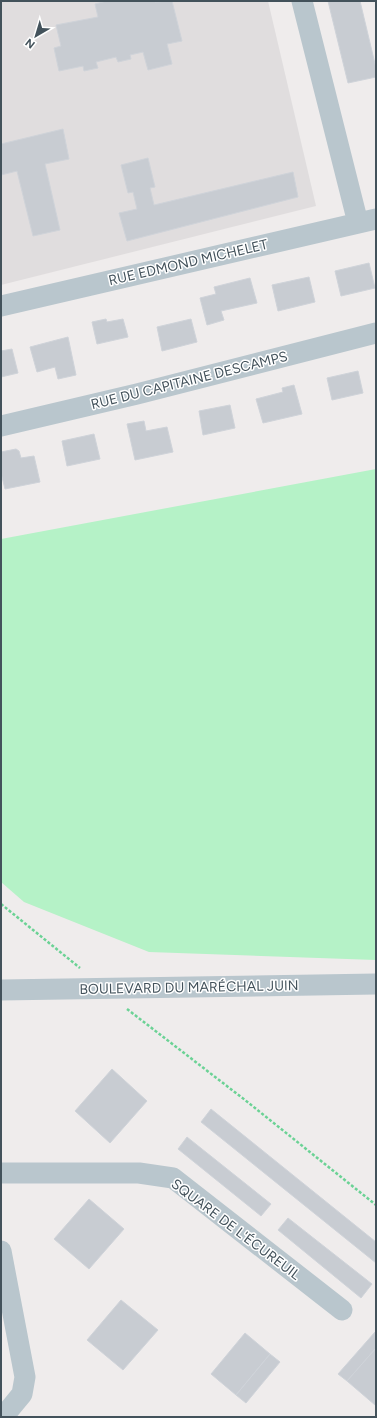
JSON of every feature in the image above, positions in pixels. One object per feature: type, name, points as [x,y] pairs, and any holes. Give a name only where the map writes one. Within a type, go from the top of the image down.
[{"type":"street","points":[[302,1],[367,221]]},
{"type":"street","name":"RUE EDMOND MICHELET","points":[[1,306],[367,221]]},
{"type":"street","name":"RUE DU CAPITAINE DESCAMPS","points":[[1,426],[145,392],[376,333]]},
{"type":"street","name":"BOULEVARD DU MARÉCHAL JUIN","points":[[1,990],[376,984]]},
{"type":"street","name":"SQUARE DE L'ÉCUREUIL","points":[[1,1173],[139,1173],[172,1178],[342,1310]]},
{"type":"street","points":[[1,1251],[25,1377],[22,1394],[3,1417]]},
{"type":"path","points":[[1,904],[76,964],[100,988],[245,1100],[376,1205]]},
{"type":"shaded area","points":[[1,1],[268,1],[316,206],[1,285]]},
{"type":"green space","points":[[376,469],[376,960],[149,952],[24,902],[1,882],[1,539]]},
{"type":"building","points":[[107,1],[172,1],[182,41],[167,44],[172,64],[148,70],[143,52],[130,55],[131,59],[118,62],[116,57],[96,62],[98,68],[84,71],[83,66],[59,71],[54,48],[61,46],[56,25],[98,17],[95,4]]},
{"type":"building","points":[[328,1],[360,1],[376,68],[376,77],[348,83]]},
{"type":"building","points":[[63,129],[69,159],[45,164],[60,230],[33,236],[17,171],[1,175],[1,144]]},
{"type":"building","points":[[148,158],[155,187],[150,188],[154,205],[293,172],[298,197],[127,241],[119,213],[137,209],[133,192],[128,193],[121,165]]},
{"type":"building","points":[[369,263],[375,288],[341,296],[335,271]]},
{"type":"building","points":[[309,277],[315,302],[278,311],[272,285]]},
{"type":"building","points":[[250,278],[257,303],[221,311],[224,320],[207,325],[200,298],[216,294],[214,287]]},
{"type":"building","points":[[106,319],[107,322],[123,319],[128,337],[97,344],[92,322]]},
{"type":"building","points":[[191,319],[197,342],[162,351],[157,327]]},
{"type":"building","points":[[68,337],[76,375],[58,379],[55,367],[37,372],[30,347]]},
{"type":"building","points":[[12,349],[18,373],[1,377],[1,351]]},
{"type":"building","points":[[358,371],[363,393],[332,400],[327,378]]},
{"type":"building","points":[[294,385],[302,414],[263,423],[256,399],[283,392],[282,388]]},
{"type":"building","points":[[230,405],[235,428],[203,435],[199,411]]},
{"type":"building","points":[[144,421],[146,431],[167,427],[173,452],[135,460],[127,424]]},
{"type":"building","points":[[94,434],[100,459],[67,466],[62,441]]},
{"type":"building","points":[[16,449],[19,451],[21,458],[34,456],[40,482],[5,489],[1,473],[1,452]]},
{"type":"building","points":[[112,1069],[147,1101],[110,1143],[75,1111]]},
{"type":"building","points":[[211,1109],[376,1242],[376,1263],[201,1122]]},
{"type":"building","points":[[187,1137],[271,1204],[261,1216],[178,1149]]},
{"type":"building","points":[[89,1199],[124,1229],[89,1269],[54,1239]]},
{"type":"building","points":[[288,1218],[372,1284],[361,1298],[278,1230]]},
{"type":"building","points":[[121,1300],[158,1330],[123,1370],[87,1340]]},
{"type":"building","points":[[375,1332],[376,1348],[347,1381],[338,1374]]},
{"type":"building","points":[[245,1333],[270,1354],[236,1395],[211,1374]]},
{"type":"building","points":[[376,1348],[376,1403],[375,1405],[347,1381]]},
{"type":"building","points":[[270,1354],[280,1362],[246,1403],[236,1395]]}]
